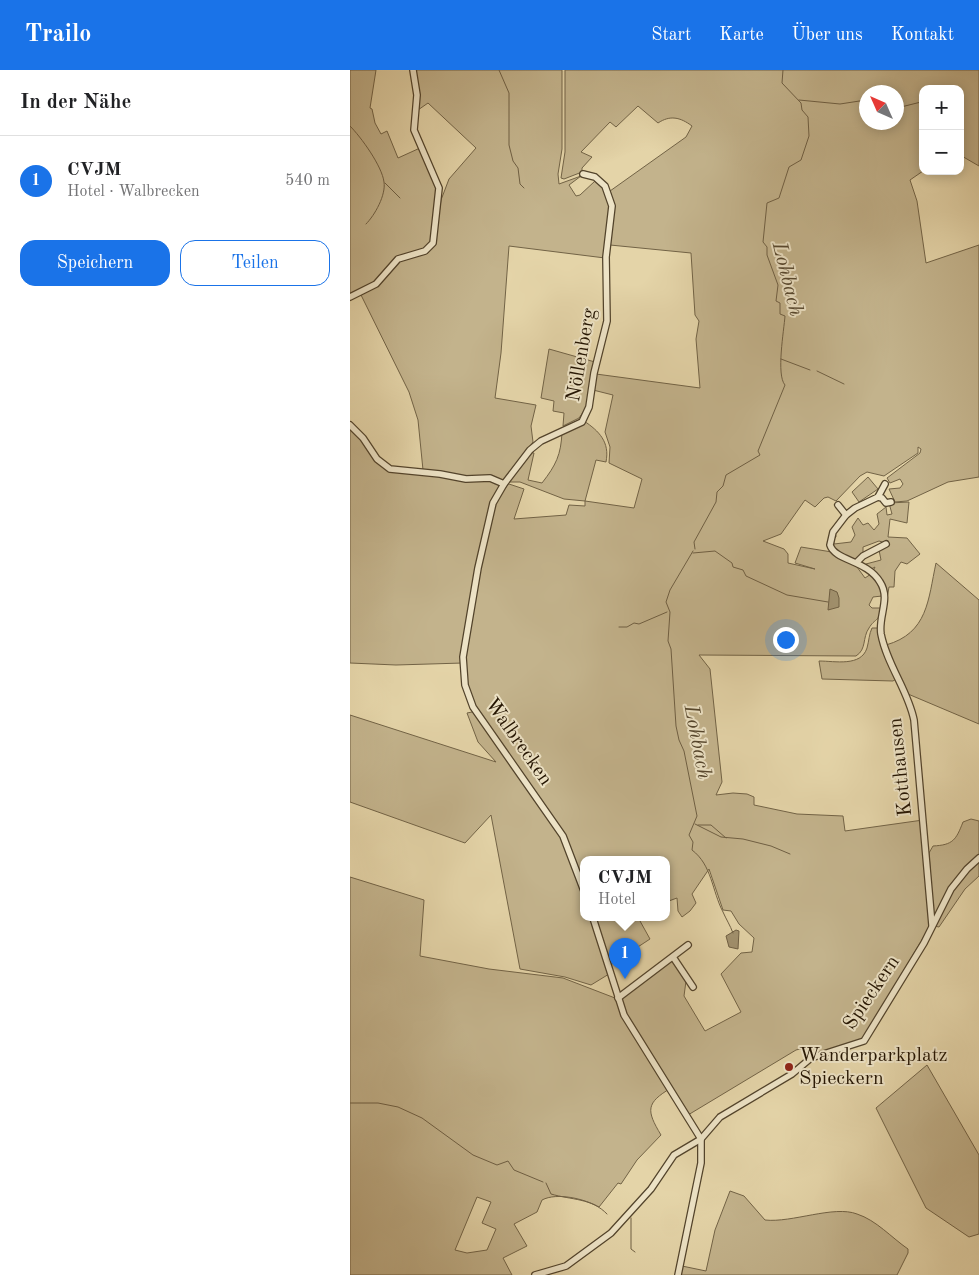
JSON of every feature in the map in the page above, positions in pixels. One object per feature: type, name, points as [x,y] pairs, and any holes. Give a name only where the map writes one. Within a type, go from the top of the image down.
[{"type":"street","points":[[350,297],[376,284],[398,259],[427,250],[434,240],[439,188],[414,130],[417,95],[413,70]]},
{"type":"street","name":"Nöllenberg","points":[[490,513],[504,484],[536,445],[582,422],[588,412],[607,322],[606,257],[612,206],[605,186],[591,175],[583,174]]},
{"type":"street","points":[[350,425],[363,438],[376,459],[390,469],[440,474],[466,479],[490,478],[504,484]]},
{"type":"street","points":[[885,484],[878,497],[882,498],[886,503],[890,502]]},
{"type":"street","name":"Kotthausen","points":[[878,497],[855,508],[846,516],[832,535],[830,547],[837,554],[857,562],[874,574],[884,588],[885,604],[881,620],[882,636],[913,712],[930,888],[932,928]]},
{"type":"street","points":[[838,505],[846,516]]},
{"type":"street","name":"Walbrecken","points":[[490,513],[467,625],[463,664],[465,685],[481,720],[563,836],[580,881]]},
{"type":"street","points":[[857,562],[863,556],[886,544]]},
{"type":"street","name":"Spieckern","points":[[535,1275],[566,1266],[607,1236],[651,1189],[676,1154],[701,1138],[720,1117],[792,1074],[811,1058],[864,1041],[932,928],[955,883],[979,858]]},
{"type":"street","points":[[594,921],[618,998],[631,1028],[701,1138],[701,1163],[678,1275]]},
{"type":"street","points":[[618,998],[688,945]]},
{"type":"street","points":[[672,957],[693,987]]},
{"type":"shaded area","points":[[350,70],[376,70],[370,108],[372,109],[375,123],[381,134],[387,131],[398,158],[420,148],[436,185],[434,233],[428,248],[406,254],[380,279],[350,295]]},
{"type":"shaded area","points":[[414,70],[562,70],[562,149],[558,174],[559,184],[581,176],[569,185],[576,196],[580,195],[595,181],[607,196],[610,216],[605,258],[509,246],[501,353],[495,398],[536,405],[531,426],[533,442],[505,481],[500,481],[524,489],[514,519],[566,515],[569,505],[585,506],[585,501],[634,508],[642,479],[609,463],[610,447],[605,432],[613,395],[593,390],[596,374],[700,388],[696,339],[699,321],[695,315],[691,253],[610,245],[614,205],[610,191],[686,137],[692,126],[675,118],[662,120],[658,123],[638,106],[616,127],[610,122],[581,152],[592,157],[582,168],[582,172],[564,179],[561,178],[565,152],[565,70],[979,70],[979,166],[964,157],[964,85],[919,85],[919,174],[910,180],[917,201],[926,263],[979,245],[979,477],[948,482],[907,501],[895,502],[889,489],[900,488],[903,484],[900,479],[890,483],[887,478],[920,453],[921,449],[918,447],[918,453],[884,476],[867,472],[860,476],[836,501],[828,497],[824,498],[815,507],[805,500],[781,534],[763,541],[784,549],[788,554],[788,563],[815,569],[795,563],[801,547],[832,552],[859,565],[857,567],[865,578],[871,574],[879,583],[882,596],[873,597],[869,605],[872,608],[882,608],[881,613],[869,628],[862,650],[856,656],[699,655],[710,669],[722,782],[716,795],[747,794],[754,797],[754,805],[797,814],[843,816],[845,831],[923,820],[929,928],[862,1040],[810,1058],[800,1049],[796,1050],[688,1115],[671,1088],[663,1093],[653,1103],[651,1108],[653,1119],[661,1135],[637,1160],[621,1184],[618,1183],[599,1207],[586,1201],[571,1198],[548,1198],[542,1200],[537,1212],[514,1224],[527,1246],[503,1258],[512,1275],[350,1275],[350,877],[424,900],[420,956],[489,969],[563,978],[615,998],[619,998],[673,957],[686,981],[684,996],[705,1031],[741,1012],[721,974],[741,953],[752,952],[754,938],[739,924],[731,911],[723,910],[709,869],[692,894],[696,903],[682,917],[678,911],[677,898],[670,901],[670,856],[580,856],[580,921],[640,921],[650,939],[609,966],[609,974],[591,985],[565,977],[520,969],[491,815],[465,843],[350,802],[350,715],[496,762],[478,742],[467,713],[477,711],[468,690],[463,663],[396,665],[350,663],[350,424],[379,460],[393,468],[423,470],[418,420],[409,392],[361,295],[383,280],[398,262],[428,253],[435,242],[441,200],[449,179],[476,148],[428,103],[418,110]],"holes":[[[477,1197],[491,1202],[482,1223],[496,1229],[487,1250],[467,1253],[455,1250]]]},
{"type":"shaded area","points":[[549,349],[595,362],[587,407],[579,418],[563,426],[564,413],[553,411],[554,401],[541,398]]},
{"type":"shaded area","points":[[584,421],[599,433],[605,443],[606,462],[596,460],[585,501],[564,499],[520,482],[508,482],[528,452],[534,453],[528,480],[542,483],[557,459],[562,432]]},
{"type":"shaded area","points":[[868,477],[878,489],[859,502],[852,492]]},
{"type":"shaded area","points":[[909,502],[907,523],[890,519],[888,537],[907,538],[920,554],[907,564],[901,562],[895,571],[894,587],[889,587],[887,599],[884,586],[873,571],[875,567],[871,569],[866,564],[881,560],[879,550],[889,544],[879,541],[863,547],[863,554],[854,560],[839,554],[835,550],[832,542],[833,537],[835,531],[834,544],[851,542],[855,535],[852,527],[858,518],[863,525],[868,523],[874,530],[879,524],[877,514],[886,507],[887,515],[892,514],[889,503]]},
{"type":"shaded area","points":[[936,563],[979,600],[979,724],[908,694],[886,645],[900,640],[918,624],[928,602]]},
{"type":"shaded area","points":[[830,589],[837,592],[839,607],[828,610]]},
{"type":"shaded area","points":[[872,628],[878,628],[881,644],[896,679],[893,681],[822,679],[819,661],[847,662],[859,658],[867,648]]},
{"type":"shaded area","points":[[971,819],[979,821],[979,876],[965,889],[939,927],[934,926],[929,853],[933,846],[949,843],[953,840],[963,822]]},
{"type":"shaded area","points":[[736,930],[739,931],[738,949],[729,947],[726,936]]},
{"type":"shaded area","points":[[927,1065],[979,1155],[979,1234],[969,1237],[926,1208],[876,1108]]},
{"type":"shaded area","points":[[730,1191],[744,1196],[765,1220],[788,1219],[837,1212],[857,1214],[871,1220],[908,1249],[908,1253],[897,1275],[680,1275],[682,1266],[706,1271],[715,1230]]},
{"type":"waterway","points":[[499,70],[509,93],[509,145],[513,161],[518,168],[520,184],[524,188]]},
{"type":"waterway","name":"Lohbach","points":[[695,549],[694,542],[716,502],[717,492],[723,486],[726,475],[760,455],[758,451],[785,385],[781,372],[785,316],[780,314],[780,303],[776,301],[778,285],[767,255],[767,247],[763,242],[767,203],[779,198],[789,167],[801,160],[809,136],[808,117],[802,110],[801,103],[782,83],[783,70]]},
{"type":"waterway","points":[[799,100],[840,104],[859,101]]},
{"type":"waterway","points":[[904,106],[919,102]]},
{"type":"waterway","points":[[350,126],[360,137],[375,160],[384,182],[379,204],[366,224]]},
{"type":"waterway","points":[[385,183],[400,198]]},
{"type":"waterway","points":[[781,359],[810,370]]},
{"type":"waterway","points":[[817,371],[844,384]]},
{"type":"waterway","name":"Lohbach","points":[[693,551],[670,590],[666,602],[670,612],[668,641],[671,649],[676,726],[684,751],[697,816],[689,835],[693,842],[692,850],[699,856],[708,871],[719,904],[733,933]]},
{"type":"waterway","points":[[693,553],[715,551],[732,563],[733,567],[743,570],[746,576],[787,595],[828,602]]},
{"type":"waterway","points":[[619,627],[627,627],[634,623],[639,624],[667,612]]},
{"type":"waterway","points":[[695,824],[721,837],[743,839],[771,846],[790,854]]},
{"type":"waterway","points":[[698,825],[711,825],[726,838]]},
{"type":"waterway","points":[[350,1103],[378,1103],[398,1107],[422,1118],[473,1155],[497,1165],[508,1161],[514,1170],[543,1182]]},
{"type":"waterway","points":[[546,1183],[551,1194],[588,1202],[607,1214]]},
{"type":"waterway","points":[[631,1218],[631,1249],[635,1252]]},
{"type":"place","name":"CVJM","points":[[625,979]]},
{"type":"place","name":"Wanderparkplatz Spieckern","points":[[789,1067]]}]
